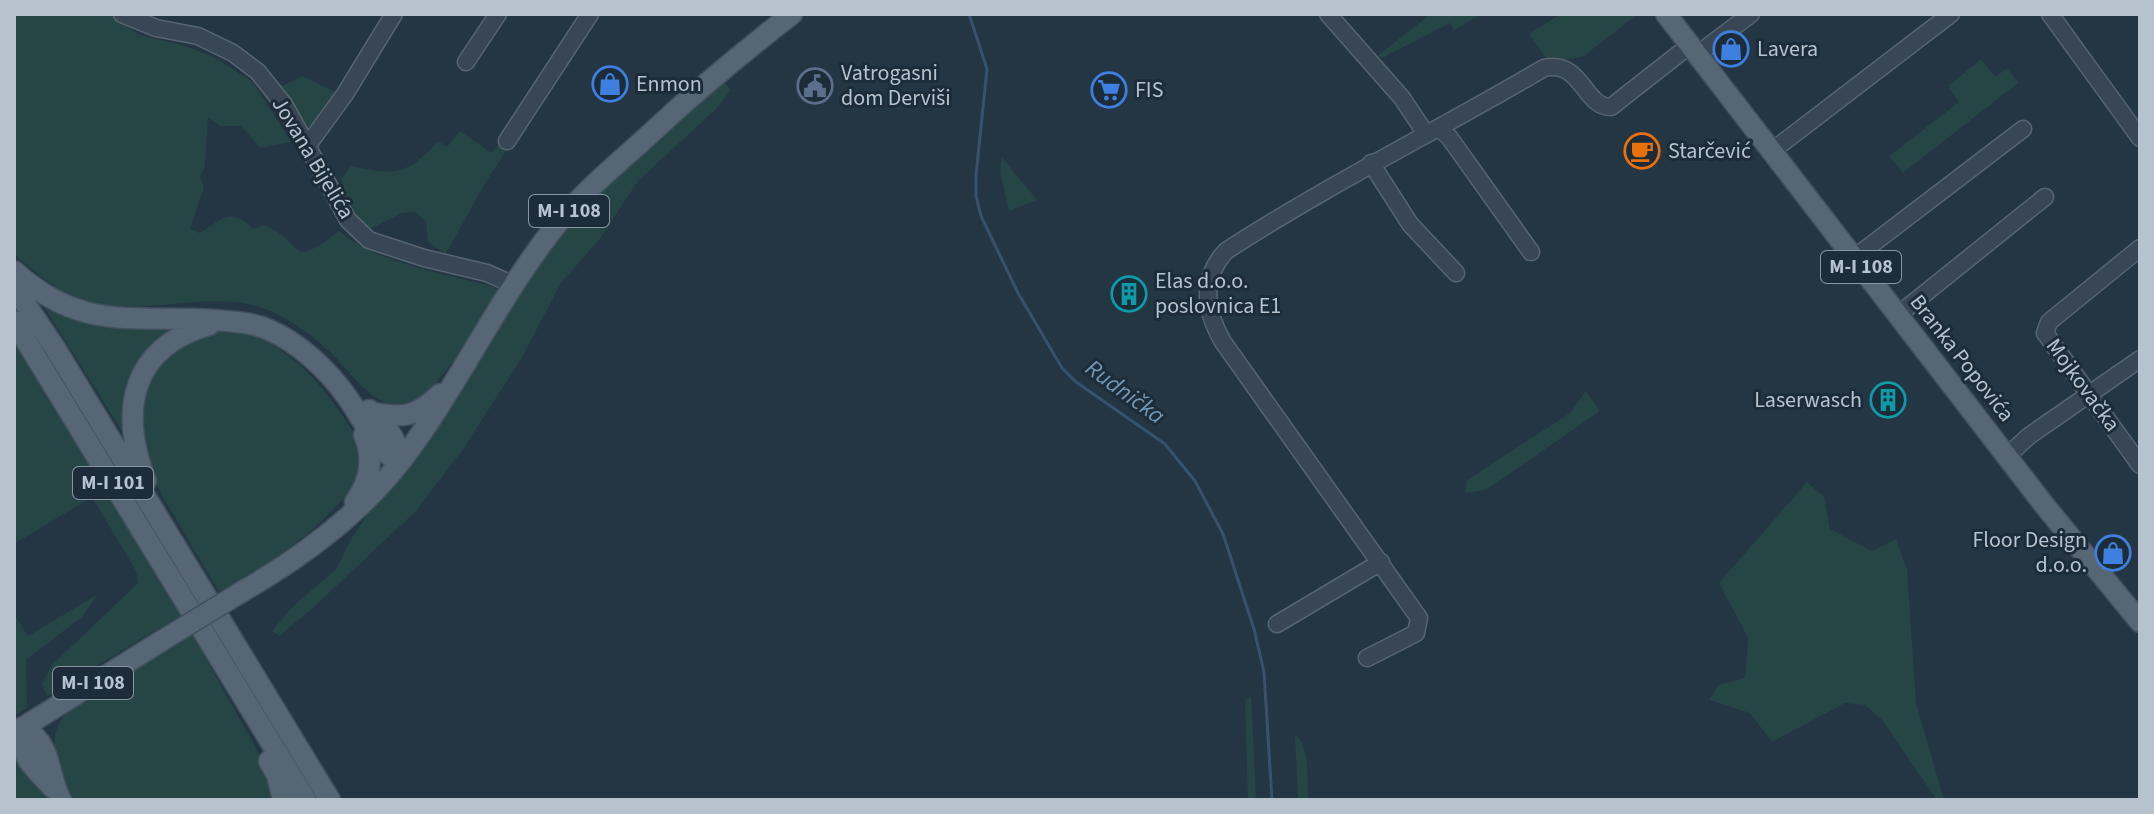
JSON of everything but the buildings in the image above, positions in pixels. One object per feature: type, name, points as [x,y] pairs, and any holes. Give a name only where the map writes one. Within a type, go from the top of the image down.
[{"type":"main road","name":"M-I 108","points":[[18,730],[299,557],[337,525],[401,461],[514,285],[558,223],[606,172],[724,68],[792,14]]},
{"type":"main road","name":"Branka Popovića","points":[[1666,14],[2007,456],[2140,622]]},
{"type":"main road","points":[[14,271],[49,297],[85,314],[118,318],[232,320],[269,330],[310,357],[348,398],[373,439],[388,456],[401,461]]},
{"type":"main road","name":"M-I 101","points":[[14,287],[55,348],[330,800]]},
{"type":"main road","name":"M-I 101","points":[[14,321],[306,800]]},
{"type":"main road","points":[[190,570],[151,493],[135,451],[132,428],[134,401],[141,376],[158,350],[184,333],[221,321]]},
{"type":"main road","points":[[371,412],[396,417],[411,415],[432,402],[468,358]]},
{"type":"main road","points":[[348,398],[371,412],[392,436],[401,461]]},
{"type":"main road","points":[[337,525],[360,494],[369,473],[371,452],[348,398]]},
{"type":"main road","points":[[211,645],[213,663],[272,766],[283,800]]},
{"type":"main road","points":[[31,760],[66,700]]},
{"type":"main road","points":[[18,730],[22,749],[59,796]]},
{"type":"street","name":"Jovana Bijelića","points":[[122,14],[156,28],[198,36],[239,57],[258,72],[285,106],[348,220],[369,240],[424,258],[495,275],[514,285]]},
{"type":"street","points":[[308,145],[345,94],[394,14]]},
{"type":"street","points":[[466,62],[498,14]]},
{"type":"street","points":[[507,141],[590,14]]},
{"type":"street","points":[[1328,14],[1433,132],[1449,137],[1531,252]]},
{"type":"street","points":[[1367,658],[1411,637],[1419,627],[1419,618],[1223,342],[1212,322],[1206,297],[1214,267],[1226,251],[1371,163],[1550,67],[1569,71],[1600,105],[1611,107],[1751,14]]},
{"type":"street","points":[[1772,151],[1951,14]]},
{"type":"street","points":[[2050,14],[2140,138]]},
{"type":"street","points":[[1854,258],[2023,129]]},
{"type":"street","points":[[1371,163],[1410,224],[1456,273]]},
{"type":"street","points":[[1898,315],[2045,197]]},
{"type":"street","name":"Mojkovačka","points":[[2140,248],[2049,322],[2045,329],[2046,337],[2140,465]]},
{"type":"street","points":[[2007,456],[2029,436],[2140,359]]},
{"type":"street","points":[[1277,624],[1381,562]]},
{"type":"green space","points":[[14,14],[109,14],[140,35],[183,45],[214,57],[253,82],[291,142],[261,148],[241,126],[221,126],[208,118],[205,166],[200,176],[204,187],[190,229],[200,233],[221,219],[238,218],[253,229],[264,225],[303,252],[339,231],[392,260],[494,287],[497,292],[494,299],[433,386],[411,402],[387,403],[364,388],[311,336],[272,312],[251,305],[208,301],[140,307],[96,305],[65,292],[18,258],[14,253]]},
{"type":"green space","points":[[1431,14],[1482,14],[1454,30],[1450,23],[1382,58],[1377,56]]},
{"type":"green space","points":[[1561,14],[1638,14],[1584,56],[1549,62],[1529,34]]},
{"type":"green space","points":[[1981,59],[1995,77],[2007,68],[2018,83],[1903,173],[1889,156],[1959,102],[1948,86]]},
{"type":"green space","points":[[303,76],[339,94],[309,132],[305,131],[280,87]]},
{"type":"green space","points":[[723,81],[731,90],[716,109],[638,181],[599,240],[561,283],[520,361],[461,452],[416,511],[314,607],[279,636],[272,631],[290,609],[336,569],[351,539],[574,213]]},
{"type":"green space","points":[[460,131],[492,153],[499,143],[508,148],[446,254],[428,242],[426,221],[414,212],[402,213],[366,231],[355,223],[341,179],[351,166],[379,171],[400,170],[418,161],[438,141],[447,147]]},
{"type":"green space","points":[[1002,157],[1037,200],[1009,211],[1000,172]]},
{"type":"green space","points":[[36,294],[191,322],[166,338],[128,441]]},
{"type":"green space","points":[[233,327],[276,347],[310,375],[339,410],[364,450],[358,485],[310,532],[268,563],[219,592],[164,499],[141,453],[141,392],[171,349],[205,332]]},
{"type":"green space","points":[[14,339],[181,615],[47,696],[42,684],[52,665],[138,583],[136,571],[92,497],[14,544]]},
{"type":"green space","points":[[1586,391],[1600,411],[1486,490],[1465,493],[1467,480],[1570,413]]},
{"type":"green space","points":[[1807,482],[1824,497],[1830,529],[1872,551],[1896,539],[1907,569],[1916,703],[1944,800],[1937,800],[1882,720],[1865,705],[1845,703],[1772,742],[1750,713],[1709,700],[1718,685],[1745,678],[1748,638],[1719,583]]},
{"type":"green space","points":[[98,594],[82,617],[26,660],[27,708],[14,716],[14,614],[28,636]]},
{"type":"green space","points":[[192,633],[272,777],[279,800],[74,800],[55,753],[56,731],[62,719],[71,708]]},
{"type":"green space","points":[[1251,697],[1256,800],[1248,800],[1245,700]]},
{"type":"green space","points":[[1295,734],[1306,756],[1308,800],[1298,800]]},
{"type":"green space","points":[[14,762],[34,774],[51,800],[14,800]]},
{"type":"waterway","name":"Rudnička","points":[[969,14],[987,69],[976,175],[976,196],[981,216],[1018,293],[1062,368],[1076,382],[1165,444],[1195,481],[1223,534],[1254,629],[1264,672],[1272,800]]},
{"type":"place","name":"Lavera","points":[[1731,49]]},
{"type":"place","name":"Enmon","points":[[610,84]]},
{"type":"place","name":"Vatrogasni dom Derviši","points":[[815,86]]},
{"type":"place","name":"FIS","points":[[1109,90]]},
{"type":"place","name":"Starčević","points":[[1642,151]]},
{"type":"place","name":"Elas d.o.o. poslovnica E1","points":[[1129,294]]},
{"type":"place","name":"Laserwasch","points":[[1888,400]]},
{"type":"place","name":"Floor Design d.o.o.","points":[[2113,553]]}]
